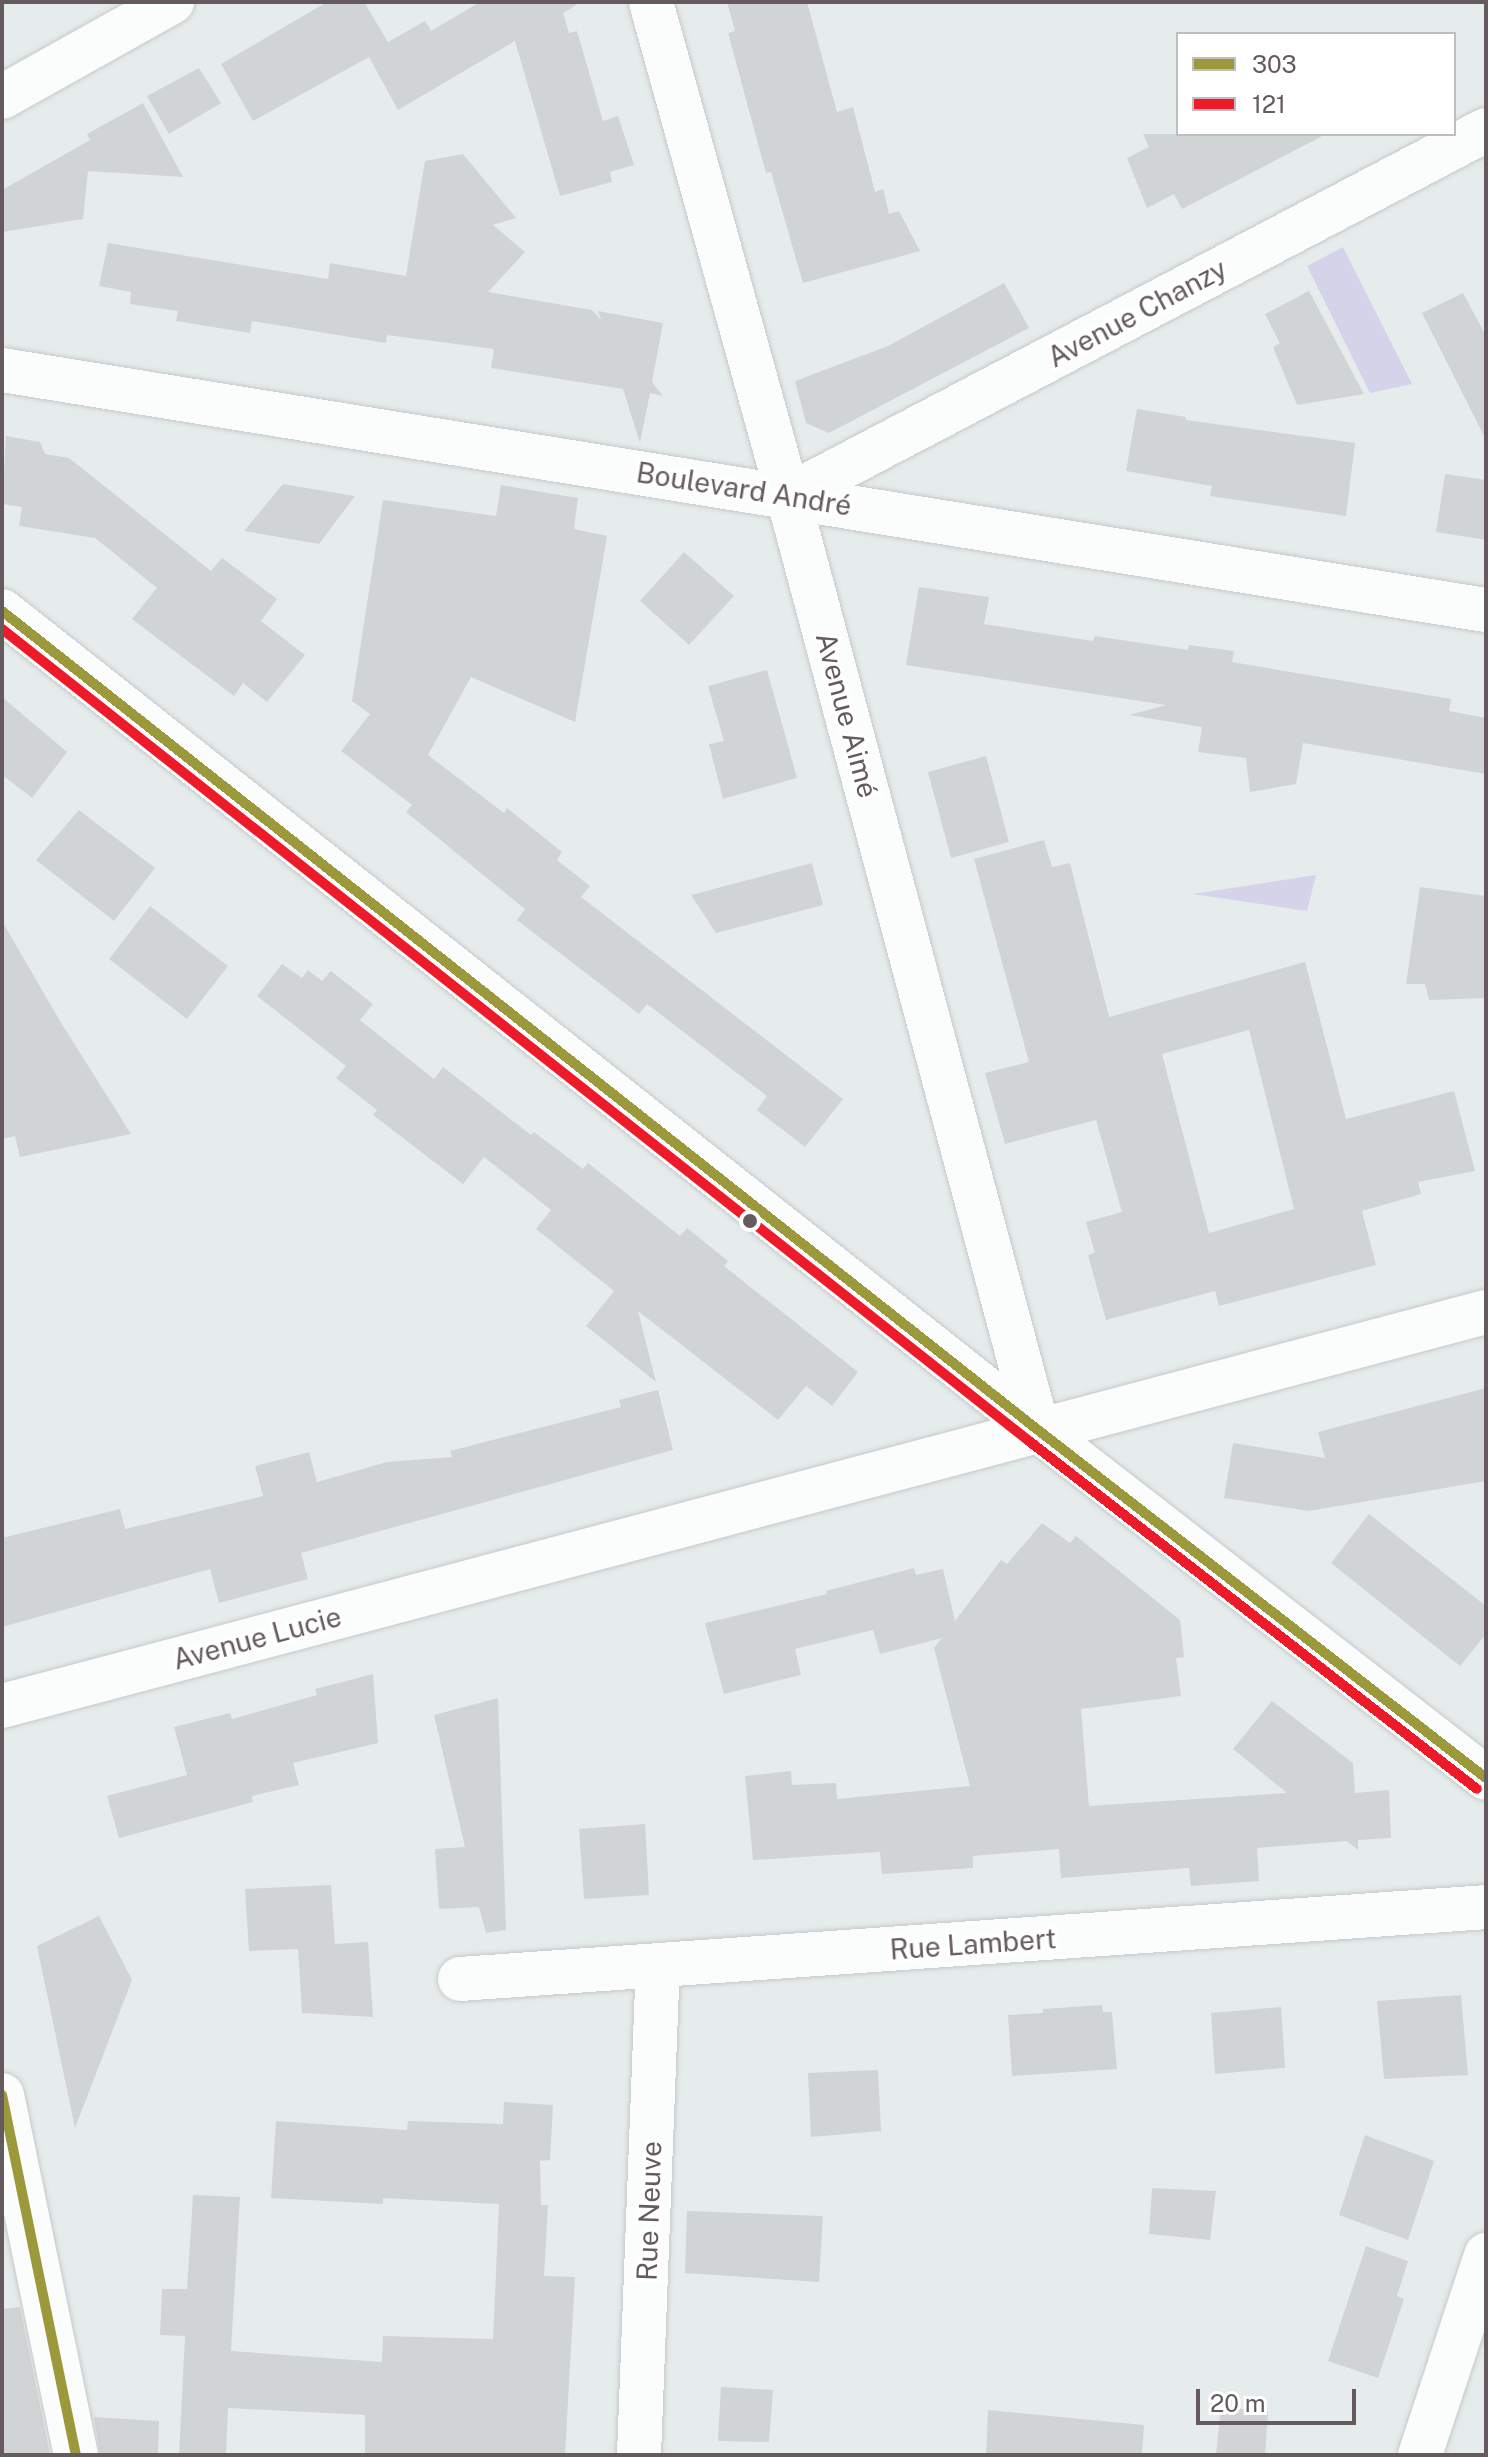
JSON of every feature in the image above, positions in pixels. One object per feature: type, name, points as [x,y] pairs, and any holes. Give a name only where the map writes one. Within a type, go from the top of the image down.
[{"type":"street","points":[[2,97],[172,2]]},
{"type":"street","name":"Avenue Aimé","points":[[651,2],[788,496],[1038,1430]]},
{"type":"street","name":"Avenue Chanzy","points":[[788,496],[1486,130]]},
{"type":"street","name":"Boulevard André","points":[[2,370],[1486,610]]},
{"type":"street","points":[[2,611],[1038,1430],[1486,1778]]},
{"type":"street","name":"Avenue Lucie","points":[[2,1706],[1486,1312]]},
{"type":"street","name":"Rue Lambert","points":[[460,1979],[1486,1907]]},
{"type":"street","name":"Rue Neuve","points":[[639,2455],[658,1967]]},
{"type":"street","points":[[2,2095],[76,2455]]},
{"type":"street","points":[[1420,2455],[1486,2255]]},
{"type":"shaded area","points":[[1343,247],[1412,384],[1370,393],[1307,266]]},
{"type":"shaded area","points":[[1316,875],[1307,911],[1193,894]]},
{"type":"building","points":[[327,2],[364,2],[388,42],[425,21],[431,31],[480,2],[581,2],[563,13],[569,33],[577,31],[603,121],[618,116],[634,165],[610,172],[612,182],[560,196],[515,41],[398,110],[369,57],[253,121],[221,64]]},
{"type":"building","points":[[727,2],[807,2],[837,112],[853,107],[875,192],[883,189],[889,214],[899,211],[920,251],[803,283],[771,172],[766,173],[728,33],[735,31]]},
{"type":"building","points":[[199,68],[221,103],[169,134],[147,96]]},
{"type":"building","points":[[143,103],[183,177],[88,171],[83,219],[2,232],[2,190],[90,140],[87,134]]},
{"type":"building","points":[[1143,134],[1322,136],[1182,209],[1174,194],[1147,208],[1127,158],[1149,147]]},
{"type":"building","points":[[463,154],[516,218],[493,225],[525,252],[488,292],[592,310],[601,320],[598,311],[663,323],[652,382],[663,396],[650,393],[640,443],[623,389],[491,368],[494,349],[387,335],[386,343],[252,321],[250,333],[176,321],[178,311],[130,304],[131,292],[99,286],[108,243],[328,279],[330,263],[406,276],[425,161]]},
{"type":"building","points":[[1004,283],[1029,328],[829,433],[806,423],[795,381],[888,346]]},
{"type":"building","points":[[1309,291],[1364,394],[1297,405],[1273,347],[1280,343],[1265,314]]},
{"type":"building","points":[[1463,293],[1486,336],[1486,440],[1422,313]]},
{"type":"building","points":[[1137,409],[1186,417],[1186,420],[1355,443],[1346,516],[1210,496],[1212,486],[1126,471]]},
{"type":"building","points":[[6,436],[40,442],[45,454],[69,458],[211,571],[222,558],[277,599],[261,621],[305,655],[267,702],[243,683],[234,696],[132,619],[157,588],[95,538],[19,526],[22,507],[2,504]]},
{"type":"building","points":[[1445,474],[1486,480],[1486,540],[1436,532]]},
{"type":"building","points":[[283,484],[355,496],[319,544],[244,531]]},
{"type":"building","points":[[501,485],[578,498],[574,529],[607,536],[575,722],[471,677],[428,755],[504,813],[507,808],[562,852],[557,860],[590,886],[581,897],[843,1099],[805,1147],[757,1110],[767,1096],[647,1004],[639,1014],[517,920],[525,909],[406,812],[412,805],[341,751],[370,714],[352,701],[383,500],[496,516]]},
{"type":"building","points":[[684,552],[734,596],[689,645],[640,601]]},
{"type":"building","points":[[919,587],[989,597],[984,624],[1093,641],[1095,636],[1188,650],[1189,645],[1234,651],[1232,662],[1451,699],[1449,711],[1486,718],[1486,774],[1303,743],[1296,784],[1250,792],[1246,758],[1198,752],[1202,727],[1129,715],[1166,705],[906,665]]},
{"type":"building","points":[[767,670],[797,778],[723,799],[709,744],[724,741],[708,686]]},
{"type":"building","points":[[2,697],[67,752],[32,798],[2,775]]},
{"type":"building","points":[[986,756],[1009,842],[951,858],[928,772]]},
{"type":"building","points":[[79,810],[155,868],[114,921],[36,860]]},
{"type":"building","points":[[1044,840],[1052,867],[1070,863],[1109,1017],[1305,962],[1346,1119],[1454,1091],[1475,1171],[1418,1182],[1421,1194],[1362,1211],[1376,1265],[1219,1306],[1215,1291],[1106,1320],[1088,1255],[1095,1253],[1086,1222],[1122,1212],[1096,1120],[1005,1144],[985,1073],[1029,1062],[974,859]],"holes":[[[1249,1030],[1294,1209],[1209,1233],[1162,1054]]]},
{"type":"building","points":[[812,863],[823,905],[716,933],[691,895]]},
{"type":"building","points":[[1420,887],[1486,896],[1486,998],[1429,1000],[1425,984],[1406,984]]},
{"type":"building","points":[[150,906],[228,966],[187,1019],[109,959]]},
{"type":"building","points":[[2,921],[131,1134],[20,1157],[15,1136],[2,1139]]},
{"type":"building","points":[[282,964],[302,978],[308,970],[322,981],[331,971],[373,1004],[360,1020],[434,1079],[443,1067],[531,1135],[534,1132],[583,1169],[588,1163],[680,1236],[687,1228],[728,1261],[724,1266],[858,1372],[832,1406],[806,1386],[778,1420],[638,1311],[656,1382],[586,1326],[614,1291],[536,1229],[551,1210],[484,1157],[463,1184],[373,1115],[377,1110],[336,1078],[346,1066],[257,996]]},
{"type":"building","points":[[1486,1388],[1486,1481],[1309,1511],[1224,1498],[1233,1443],[1325,1458],[1318,1432]]},
{"type":"building","points":[[658,1390],[673,1450],[301,1553],[308,1579],[219,1603],[210,1569],[2,1627],[2,1538],[120,1509],[125,1529],[263,1496],[255,1466],[309,1452],[317,1482],[387,1462],[452,1457],[450,1451],[621,1407],[619,1400]]},
{"type":"building","points":[[1369,1514],[1486,1606],[1486,1634],[1460,1666],[1331,1563]]},
{"type":"building","points":[[1042,1523],[1070,1543],[1076,1536],[1180,1620],[1184,1657],[1176,1658],[1181,1696],[1081,1709],[1089,1806],[1287,1793],[1233,1749],[1272,1701],[1353,1763],[1355,1793],[1389,1790],[1391,1838],[1358,1840],[1358,1850],[1347,1841],[1257,1848],[1259,1881],[1191,1886],[1189,1868],[1061,1878],[1059,1849],[973,1856],[973,1868],[882,1874],[880,1852],[753,1860],[745,1776],[791,1771],[792,1785],[836,1783],[837,1799],[970,1786],[934,1648],[942,1638],[880,1654],[873,1630],[795,1649],[801,1675],[724,1694],[705,1623],[827,1594],[826,1591],[914,1568],[916,1575],[943,1569],[955,1621],[1001,1560],[1007,1564]]},
{"type":"building","points":[[373,1674],[378,1743],[293,1763],[299,1785],[252,1796],[253,1802],[119,1838],[107,1796],[187,1775],[174,1727],[230,1713],[232,1719],[317,1695],[315,1689]]},
{"type":"building","points":[[498,1698],[506,1930],[486,1933],[479,1907],[439,1909],[435,1849],[465,1847],[434,1715]]},
{"type":"building","points":[[645,1824],[649,1895],[584,1899],[579,1829]]},
{"type":"building","points":[[331,1885],[335,1944],[368,1942],[373,2017],[302,2013],[298,1949],[249,1951],[245,1889]]},
{"type":"building","points":[[99,1916],[132,1980],[75,2128],[37,1946]]},
{"type":"building","points":[[1461,1995],[1468,2075],[1384,2079],[1377,2001]]},
{"type":"building","points":[[1102,2005],[1103,2012],[1112,2012],[1117,2069],[1012,2076],[1008,2015]]},
{"type":"building","points":[[1281,2007],[1285,2068],[1215,2074],[1211,2013]]},
{"type":"building","points":[[878,2070],[881,2131],[811,2137],[808,2073]]},
{"type":"building","points":[[504,2102],[553,2105],[550,2160],[540,2161],[541,2205],[548,2205],[544,2276],[575,2277],[565,2455],[365,2455],[365,2415],[228,2408],[226,2455],[179,2455],[185,2336],[160,2335],[162,2289],[187,2289],[193,2195],[240,2197],[231,2351],[382,2362],[383,2336],[493,2339],[499,2204],[383,2198],[383,2204],[271,2198],[276,2121],[407,2130],[408,2121],[503,2124]]},
{"type":"building","points":[[1365,2135],[1434,2161],[1408,2240],[1339,2215]]},
{"type":"building","points":[[1152,2188],[1216,2191],[1210,2240],[1149,2234]]},
{"type":"building","points":[[687,2211],[823,2216],[819,2282],[685,2273]]},
{"type":"building","points":[[1366,2246],[1408,2261],[1397,2296],[1404,2299],[1378,2378],[1328,2361]]},
{"type":"building","points":[[20,2307],[50,2455],[2,2455],[2,2309]]},
{"type":"building","points":[[721,2387],[773,2390],[769,2442],[718,2441]]},
{"type":"building","points":[[1221,2407],[1268,2411],[1265,2455],[1216,2455]]},
{"type":"building","points":[[988,2410],[1144,2425],[1142,2455],[986,2455]]},
{"type":"building","points":[[94,2417],[159,2421],[158,2455],[100,2455]]},
{"type":"transit line","name":"303","points":[[2,611],[1038,1430],[1486,1778]]},
{"type":"transit line","name":"121","points":[[2,629],[1029,1441],[1477,1789]]},
{"type":"transit line","name":"303","points":[[2,2095],[76,2455]]}]
